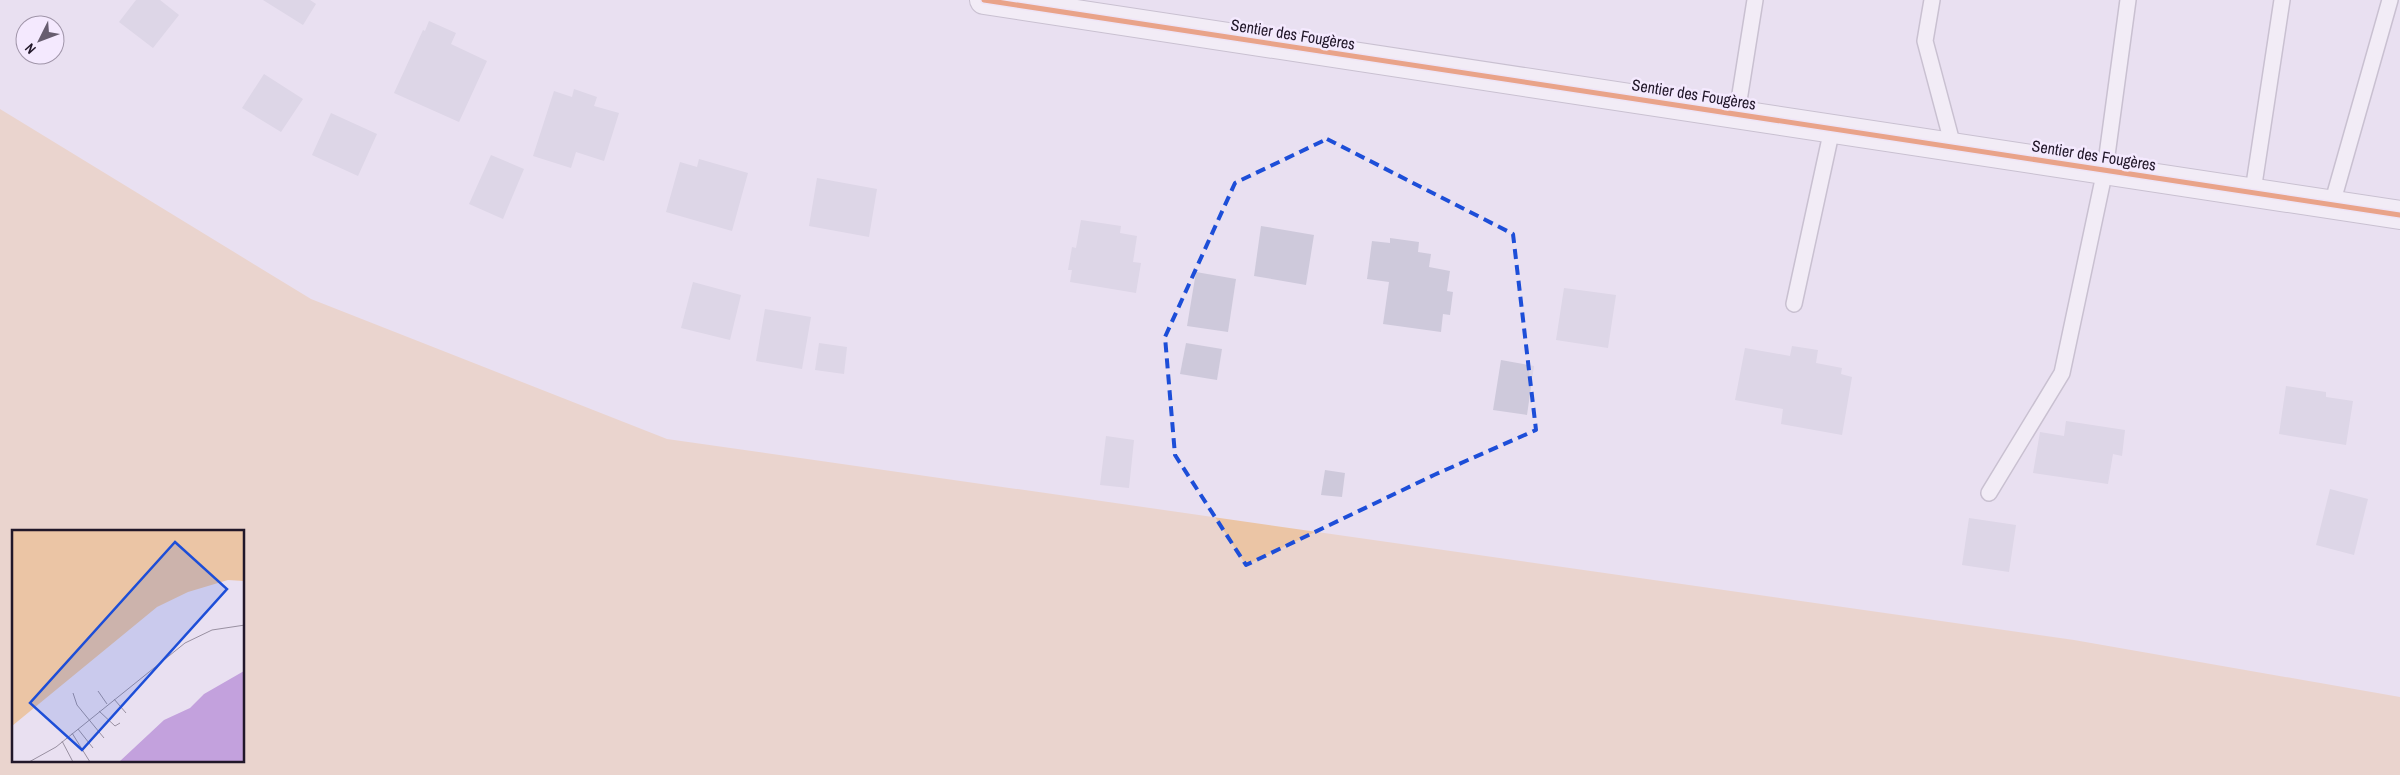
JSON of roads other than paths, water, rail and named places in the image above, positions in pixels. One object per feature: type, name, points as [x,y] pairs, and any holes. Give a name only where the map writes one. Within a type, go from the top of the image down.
[{"type":"street","name":"Sentier des Fougères","points":[[984,0],[2253,191],[2400,215]]},
{"type":"lane","points":[[1737,113],[1755,0]]},
{"type":"lane","points":[[1932,0],[1925,41],[1953,146]]},
{"type":"lane","points":[[1989,493],[2062,373],[2105,170],[2128,0]]},
{"type":"lane","points":[[2253,191],[2282,0]]},
{"type":"lane","points":[[2332,204],[2390,0]]},
{"type":"lane","points":[[1794,304],[1832,129]]}]
